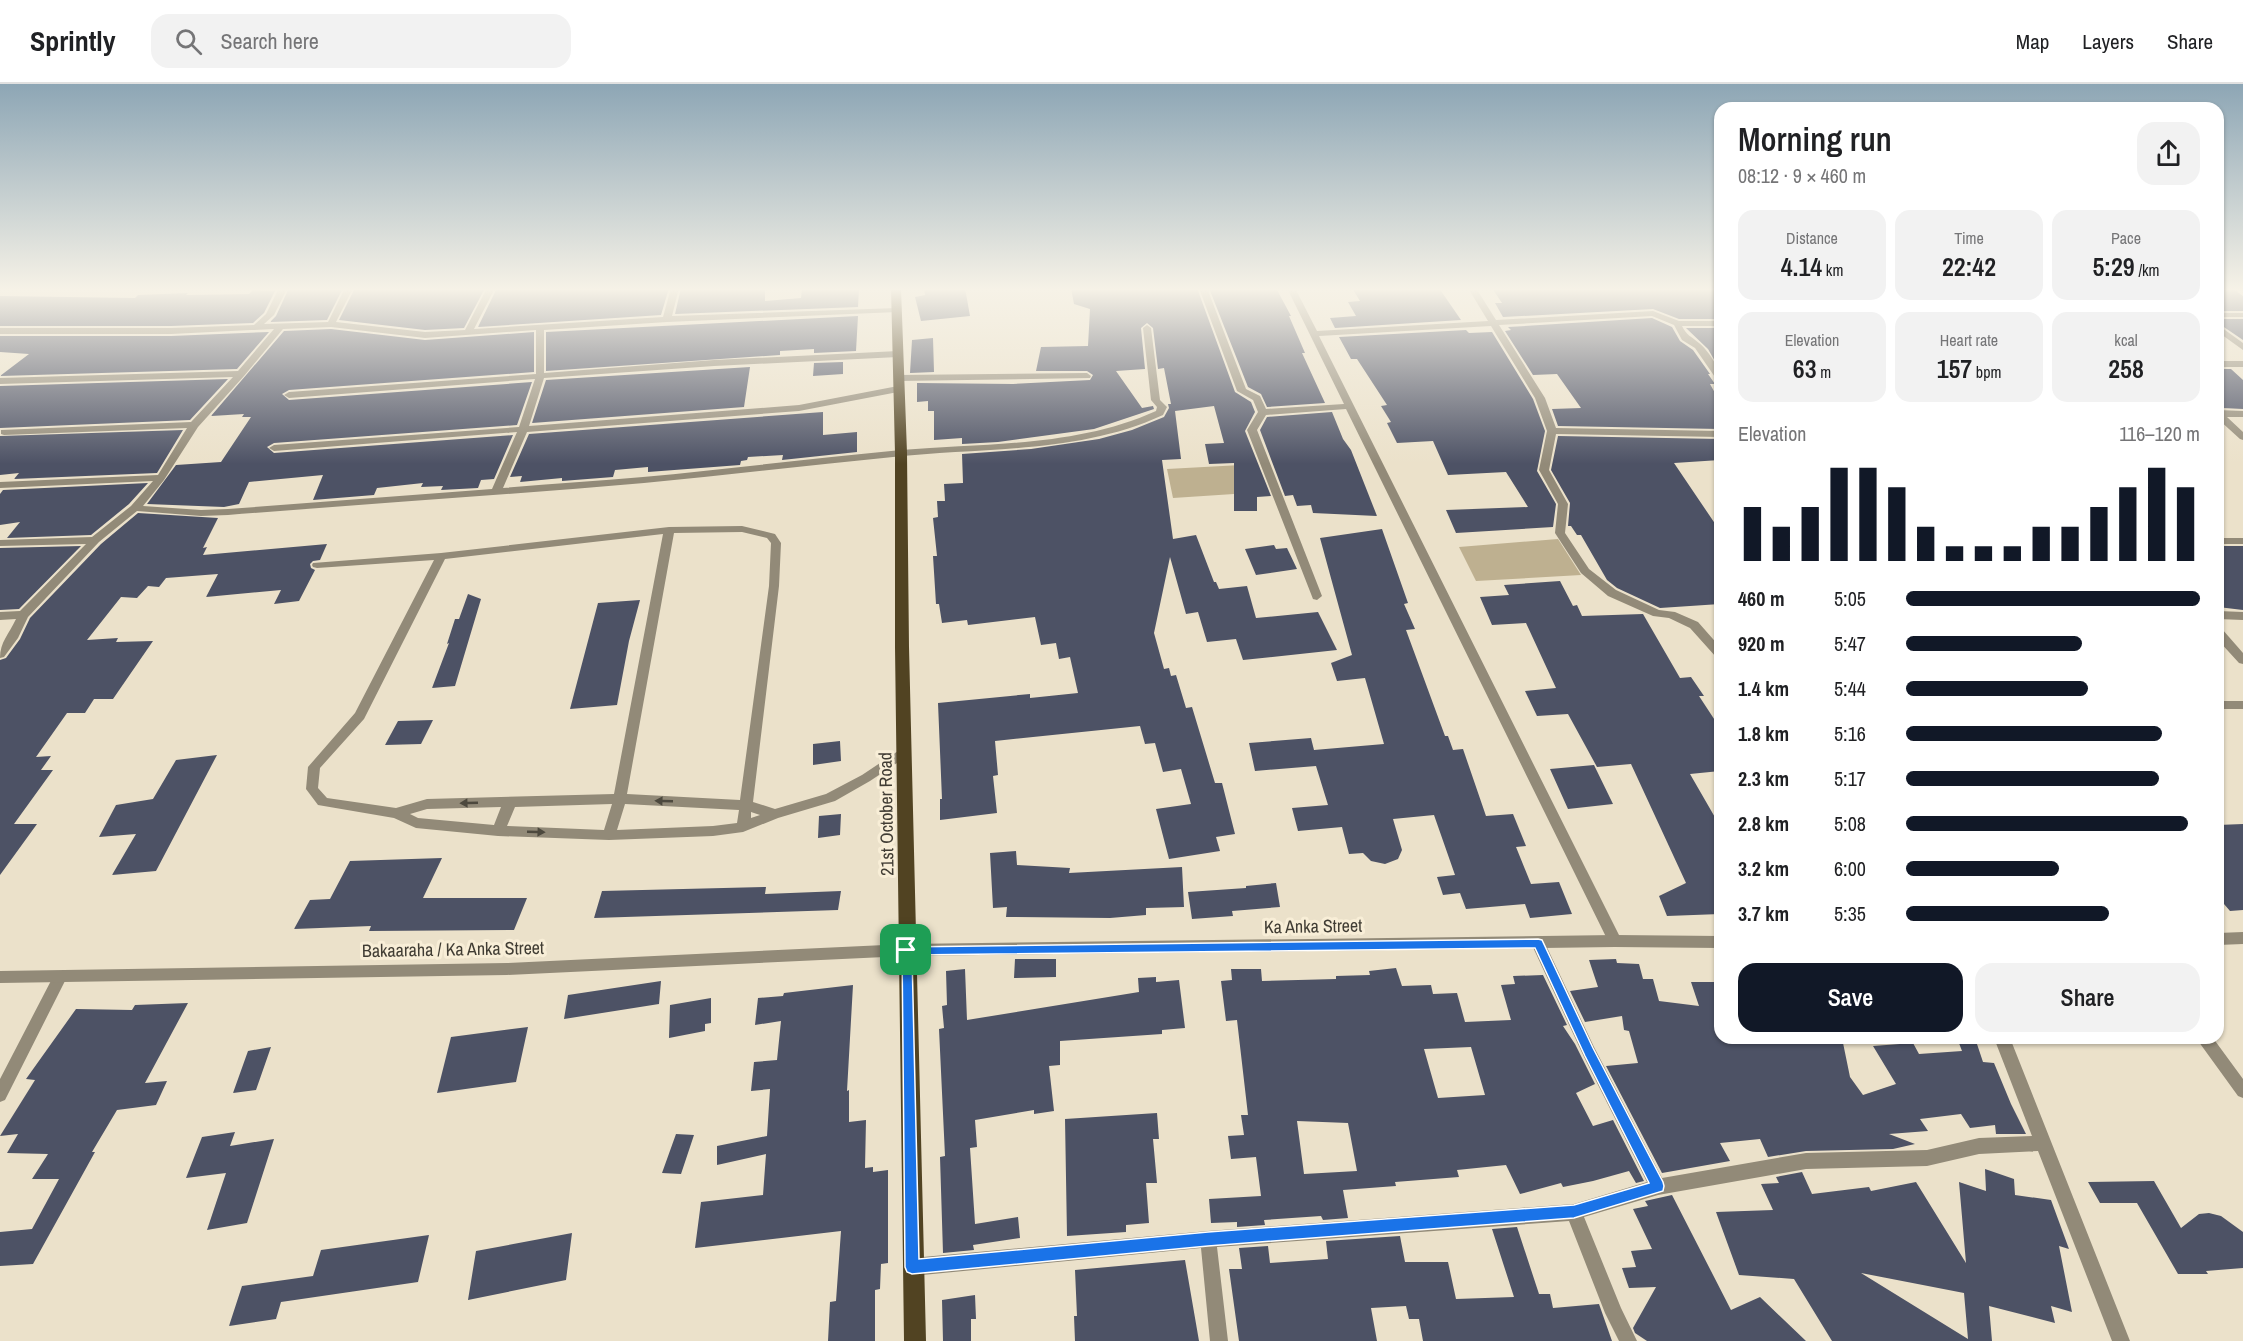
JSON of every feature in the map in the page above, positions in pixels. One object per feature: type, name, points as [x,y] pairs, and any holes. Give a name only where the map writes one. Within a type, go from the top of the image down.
[{"type":"main road","name":"21st October Road","points":[[898,347],[902,453],[906,950],[915,1341]]},
{"type":"street","points":[[0,654],[14,635],[23,615],[96,540],[135,508],[161,478],[194,425],[263,347]]},
{"type":"street","points":[[496,492],[523,429],[540,378],[540,347]]},
{"type":"street","points":[[135,508],[201,513],[496,492],[644,480],[1082,437],[1136,424],[1160,413],[1162,407],[1156,400],[1149,347]]},
{"type":"street","points":[[1225,347],[1242,391],[1257,398],[1263,412]]},
{"type":"street","points":[[1319,347],[1351,406],[1616,941]]},
{"type":"street","points":[[1509,347],[1540,398],[1552,431],[1544,470],[1563,504],[1560,533],[1585,571],[1612,593],[1657,613],[1671,615],[1694,625],[1714,647]]},
{"type":"street","points":[[1699,347],[1714,361]]},
{"type":"street","points":[[289,395],[540,378],[714,363],[898,354]]},
{"type":"street","points":[[2224,364],[2243,364]]},
{"type":"street","points":[[0,381],[240,374]]},
{"type":"street","points":[[274,448],[799,408],[898,383],[1087,376]]},
{"type":"street","points":[[1263,412],[1351,406]]},
{"type":"street","points":[[1263,412],[1252,430],[1317,596]]},
{"type":"street","points":[[2224,414],[2243,414]]},
{"type":"street","points":[[2224,419],[2243,437]]},
{"type":"street","points":[[4,432],[194,425]]},
{"type":"street","points":[[1552,431],[1714,435]]},
{"type":"street","points":[[0,484],[161,478]]},
{"type":"street","points":[[317,565],[441,556],[669,530],[742,529],[771,536],[776,543],[774,586],[743,827]]},
{"type":"street","points":[[609,835],[620,799],[669,530]]},
{"type":"street","points":[[0,543],[96,540]]},
{"type":"street","points":[[2224,541],[2243,541]]},
{"type":"street","points":[[441,556],[360,716],[314,767],[312,789],[323,802],[396,813],[416,823],[498,831],[609,835],[743,827],[775,814],[830,798],[905,752]]},
{"type":"street","points":[[0,616],[23,615]]},
{"type":"street","points":[[2224,615],[2243,615]]},
{"type":"street","points":[[2224,639],[2243,660]]},
{"type":"street","points":[[2224,705],[2243,705]]},
{"type":"street","points":[[396,813],[427,804],[620,799],[745,805],[775,814]]},
{"type":"street","points":[[498,831],[510,802]]},
{"type":"street","points":[[2224,939],[2243,938]]},
{"type":"street","name":"Ka Anka Street","points":[[906,950],[1538,944],[1616,941],[1714,942]]},
{"type":"street","points":[[1538,944],[1584,1041],[1658,1186]]},
{"type":"street","name":"Bakaaraha / Ka Anka Street","points":[[0,977],[507,969],[906,950]]},
{"type":"street","points":[[0,1095],[60,977]]},
{"type":"street","points":[[2004,1044],[2121,1341]]},
{"type":"street","points":[[2209,1044],[2240,1083]]},
{"type":"street","points":[[912,1267],[1208,1239],[1574,1212],[1658,1186],[1806,1161],[1927,1158],[1979,1146],[2042,1143]]},
{"type":"street","points":[[1574,1212],[1614,1313],[1628,1341]]},
{"type":"street","points":[[1208,1239],[1219,1341]]},
{"type":"shaded area","points":[[1241,465],[1249,493],[1173,498],[1167,469]]},
{"type":"shaded area","points":[[1558,539],[1581,575],[1476,581],[1459,547]]},
{"type":"building","points":[[0,347],[256,347],[237,369],[0,376],[29,354],[0,352]]},
{"type":"building","points":[[271,347],[534,347],[534,372],[289,390],[282,394],[289,400],[532,382],[517,425],[274,443],[267,447],[274,453],[513,435],[494,479],[481,480],[478,488],[441,490],[443,486],[421,487],[423,483],[377,488],[374,495],[313,500],[323,475],[249,482],[239,504],[224,507],[147,504],[176,465],[221,462],[251,417],[242,417],[244,414],[211,416]]},
{"type":"building","points":[[546,347],[856,347],[856,351],[814,353],[814,349],[780,351],[780,355],[546,371]]},
{"type":"building","points":[[912,347],[933,347],[934,372],[910,373]]},
{"type":"building","points":[[1041,347],[1143,347],[1145,369],[1116,371],[1142,408],[1153,406],[1154,409],[1094,429],[998,442],[962,444],[962,438],[934,440],[934,411],[928,411],[928,401],[917,402],[917,383],[1013,384],[1090,380],[1093,375],[1087,371],[1036,371]]},
{"type":"building","points":[[1155,347],[1218,347],[1235,392],[1251,402],[1255,412],[1245,431],[1271,496],[1257,497],[1257,511],[1234,511],[1234,463],[1209,464],[1205,444],[1224,443],[1214,406],[1175,411],[1181,459],[1162,460],[1173,539],[1196,535],[1214,582],[1219,589],[1247,586],[1256,618],[1318,612],[1337,650],[1243,660],[1236,639],[1207,642],[1198,612],[1186,614],[1170,557],[1154,633],[1164,669],[1169,668],[1171,676],[1176,675],[1186,708],[1192,707],[1215,783],[1222,783],[1235,834],[1216,837],[1220,851],[1169,859],[1156,809],[1191,804],[1181,769],[1163,772],[1155,743],[1145,744],[1140,726],[995,741],[998,775],[993,776],[997,813],[940,820],[940,799],[942,799],[938,703],[1030,694],[1030,698],[1078,693],[1070,657],[1059,659],[1056,643],[1041,645],[1035,617],[968,625],[967,620],[942,623],[939,604],[936,604],[933,556],[937,556],[933,518],[938,517],[937,501],[945,501],[944,484],[963,483],[962,454],[1031,449],[1099,439],[1132,430],[1164,417],[1169,408],[1168,404],[1171,404],[1164,368],[1158,369]]},
{"type":"building","points":[[1232,347],[1302,347],[1305,353],[1302,353],[1325,403],[1267,407],[1261,394],[1248,387]]},
{"type":"building","points":[[1344,347],[1501,347],[1533,399],[1545,431],[1537,471],[1556,504],[1553,527],[1456,533],[1446,510],[1528,507],[1506,472],[1448,475],[1433,441],[1397,443],[1387,423],[1391,422],[1381,406],[1387,405],[1357,359],[1351,359]]},
{"type":"building","points":[[1515,347],[1688,347],[1693,350],[1714,383],[1710,384],[1714,391],[1714,429],[1558,426],[1552,409],[1581,408],[1557,374],[1533,375]]},
{"type":"building","points":[[1706,347],[1714,347],[1714,360]]},
{"type":"building","points":[[843,362],[843,374],[813,376],[814,363]]},
{"type":"building","points":[[750,367],[744,407],[532,423],[546,380]]},
{"type":"building","points":[[2224,369],[2231,369],[2243,380],[2243,409],[2224,408]]},
{"type":"building","points":[[228,379],[190,420],[0,428],[0,386]]},
{"type":"building","points":[[823,412],[823,435],[857,432],[857,452],[782,460],[783,455],[748,457],[747,460],[741,461],[740,465],[648,472],[648,467],[615,470],[613,477],[562,481],[562,478],[520,482],[522,476],[510,477],[529,434]]},
{"type":"building","points":[[1332,412],[1343,439],[1351,450],[1377,516],[1313,513],[1311,505],[1297,506],[1293,495],[1285,496],[1260,430],[1267,417]]},
{"type":"building","points":[[183,430],[157,473],[14,479],[19,473],[0,475],[0,436]]},
{"type":"building","points":[[1558,436],[1714,439],[1714,460],[1674,463],[1714,522],[1714,604],[1660,608],[1617,588],[1607,580],[1581,535],[1577,535],[1571,526],[1568,526],[1570,503],[1551,470]]},
{"type":"building","points":[[148,483],[129,504],[91,535],[7,538],[20,522],[0,525],[0,494],[3,490]]},
{"type":"building","points":[[138,513],[218,518],[203,548],[207,547],[203,555],[327,544],[320,560],[310,564],[315,570],[299,601],[274,604],[281,590],[206,597],[218,574],[166,578],[159,587],[148,586],[137,598],[121,597],[87,640],[118,638],[116,642],[153,641],[113,699],[94,699],[85,713],[67,713],[36,757],[51,756],[41,770],[53,770],[14,824],[37,824],[0,875],[0,660],[6,658],[20,639],[30,618],[101,544]]},
{"type":"building","points":[[1382,529],[1408,603],[1404,604],[1415,629],[1406,630],[1445,736],[1448,736],[1453,750],[1463,749],[1486,816],[1513,814],[1526,846],[1516,847],[1531,884],[1559,882],[1572,914],[1530,918],[1525,904],[1466,909],[1460,893],[1443,895],[1437,877],[1455,875],[1434,815],[1393,819],[1402,850],[1398,859],[1385,864],[1371,861],[1363,853],[1349,854],[1342,827],[1298,831],[1292,808],[1328,805],[1316,766],[1255,771],[1249,743],[1311,738],[1314,750],[1384,744],[1365,678],[1337,681],[1331,663],[1352,655],[1320,538]]},
{"type":"building","points":[[1274,545],[1276,549],[1287,548],[1297,569],[1256,575],[1245,549]]},
{"type":"building","points":[[81,546],[19,609],[0,610],[0,548]]},
{"type":"building","points":[[2224,546],[2243,546],[2243,610],[2224,608]]},
{"type":"building","points":[[1560,581],[1573,606],[1577,605],[1582,616],[1643,614],[1680,678],[1691,677],[1704,696],[1699,696],[1714,719],[1714,772],[1690,774],[1714,816],[1714,914],[1667,916],[1659,896],[1686,883],[1631,764],[1597,767],[1568,714],[1537,716],[1525,691],[1556,688],[1526,623],[1492,625],[1480,597],[1509,595],[1504,585]]},
{"type":"building","points":[[468,594],[481,599],[455,686],[432,688],[449,643],[447,644],[455,619],[459,619]]},
{"type":"building","points":[[640,600],[629,641],[617,705],[570,709],[598,603]]},
{"type":"building","points":[[433,720],[421,744],[385,745],[398,721]]},
{"type":"building","points":[[840,741],[841,761],[813,765],[813,744]]},
{"type":"building","points":[[217,755],[156,871],[112,875],[136,834],[99,837],[116,805],[153,799],[176,760]]},
{"type":"building","points":[[1594,765],[1613,804],[1568,809],[1550,769]]},
{"type":"building","points":[[841,814],[840,835],[818,838],[819,816]]},
{"type":"building","points":[[2243,824],[2243,910],[2230,911],[2224,904],[2224,825]]},
{"type":"building","points":[[1016,851],[1017,865],[1070,868],[1069,873],[1182,867],[1184,907],[1146,908],[1146,915],[1110,918],[1006,917],[1007,907],[993,908],[990,853]]},
{"type":"building","points":[[442,858],[423,898],[527,898],[514,930],[369,931],[371,926],[294,929],[310,900],[330,899],[350,861]]},
{"type":"building","points":[[1276,883],[1280,907],[1232,911],[1233,916],[1192,919],[1188,892],[1246,888],[1246,886]]},
{"type":"building","points":[[766,887],[765,894],[841,891],[838,910],[594,918],[602,891]]},
{"type":"building","points":[[1015,959],[1056,959],[1056,977],[1014,978]]},
{"type":"building","points":[[1616,959],[1617,963],[1639,964],[1643,979],[1653,979],[1659,1001],[1699,1006],[1691,982],[1714,982],[1714,1044],[1843,1044],[1850,1077],[1863,1095],[1896,1084],[1873,1046],[1914,1044],[1919,1054],[1962,1051],[1959,1044],[1977,1044],[1983,1062],[1994,1063],[2026,1134],[1996,1134],[1995,1125],[1970,1128],[1961,1114],[1920,1119],[1928,1131],[1889,1134],[1915,1144],[1893,1149],[1806,1151],[1768,1157],[1760,1139],[1720,1143],[1730,1161],[1662,1173],[1606,1066],[1638,1063],[1629,1031],[1624,1030],[1622,1016],[1585,1022],[1570,991],[1598,987],[1589,960]]},
{"type":"building","points":[[1396,968],[1402,986],[1431,985],[1433,994],[1457,993],[1465,1022],[1511,1020],[1501,985],[1515,984],[1513,976],[1543,975],[1567,1025],[1563,1026],[1575,1044],[1595,1084],[1576,1093],[1593,1126],[1613,1120],[1644,1181],[1636,1183],[1629,1171],[1593,1181],[1563,1187],[1561,1183],[1520,1194],[1506,1165],[1457,1170],[1459,1177],[1395,1182],[1396,1186],[1343,1190],[1348,1218],[1323,1220],[1321,1216],[1264,1220],[1265,1225],[1237,1227],[1237,1222],[1211,1223],[1209,1199],[1261,1196],[1256,1157],[1231,1159],[1228,1136],[1244,1135],[1241,1115],[1248,1115],[1237,1020],[1226,1021],[1221,981],[1232,980],[1231,969],[1261,969],[1262,981],[1336,979],[1336,976],[1370,975],[1369,971]],"holes":[[[1471,1047],[1485,1095],[1438,1098],[1424,1049]],[[1297,1121],[1348,1123],[1357,1171],[1304,1174]]]},
{"type":"building","points":[[965,969],[967,1020],[1139,992],[1138,978],[1156,977],[1156,982],[1179,980],[1185,1028],[1162,1030],[1162,1034],[1060,1041],[1060,1065],[1049,1066],[1054,1111],[1034,1114],[1034,1110],[975,1120],[977,1147],[970,1148],[975,1224],[1018,1217],[1020,1238],[973,1245],[974,1250],[943,1253],[940,1157],[945,1156],[939,1029],[944,1028],[942,1006],[947,1005],[946,971]]},
{"type":"building","points":[[661,981],[659,1004],[564,1019],[568,995]]},
{"type":"building","points":[[853,985],[847,1091],[849,1090],[849,1122],[866,1120],[865,1168],[873,1167],[873,1172],[888,1170],[888,1263],[881,1264],[880,1289],[875,1290],[875,1341],[828,1341],[830,1302],[836,1301],[841,1231],[695,1248],[701,1202],[763,1195],[766,1154],[717,1165],[717,1146],[767,1136],[770,1089],[751,1091],[754,1062],[777,1060],[781,1021],[755,1025],[758,998]]},
{"type":"building","points":[[711,998],[711,1023],[705,1024],[705,1031],[669,1038],[670,1005]]},
{"type":"building","points":[[188,1003],[145,1083],[167,1081],[156,1105],[117,1110],[92,1152],[95,1152],[33,1264],[0,1266],[0,1232],[32,1229],[59,1179],[32,1179],[48,1154],[7,1153],[18,1134],[0,1136],[35,1080],[26,1079],[76,1009],[132,1010],[135,1005]]},
{"type":"building","points":[[528,1027],[516,1082],[437,1093],[451,1037]]},
{"type":"building","points":[[271,1047],[256,1090],[233,1093],[248,1051]]},
{"type":"building","points":[[1157,1113],[1159,1139],[1153,1139],[1157,1183],[1146,1183],[1149,1223],[1126,1225],[1126,1232],[1067,1236],[1065,1119]]},
{"type":"building","points":[[235,1132],[230,1146],[274,1139],[247,1223],[207,1230],[226,1173],[186,1178],[202,1137]]},
{"type":"building","points":[[676,1134],[694,1135],[681,1174],[662,1173]]},
{"type":"building","points":[[1985,1169],[2014,1179],[2015,1195],[2051,1200],[2069,1249],[2059,1246],[2072,1312],[2051,1306],[2055,1323],[1989,1306],[1992,1341],[1832,1341],[1794,1279],[1739,1275],[1716,1212],[1773,1210],[1761,1184],[1779,1183],[1776,1177],[1802,1172],[1812,1194],[1869,1187],[1871,1191],[1916,1182],[1966,1263],[1959,1182],[1986,1191]],"holes":[[[1861,1273],[1964,1293],[1968,1339]]]},
{"type":"building","points":[[2154,1181],[2181,1228],[2199,1214],[2209,1213],[2221,1216],[2243,1232],[2243,1268],[2206,1271],[2208,1274],[2178,1274],[2137,1203],[2100,1203],[2088,1182]]},
{"type":"building","points":[[1672,1195],[1731,1310],[1760,1297],[1806,1341],[1647,1341],[1635,1333],[1633,1328],[1656,1287],[1629,1288],[1622,1268],[1636,1267],[1631,1251],[1652,1249],[1633,1209],[1648,1206],[1645,1201]]},
{"type":"building","points":[[1517,1227],[1539,1294],[1550,1294],[1553,1308],[1599,1304],[1612,1341],[1423,1341],[1419,1319],[1409,1319],[1406,1306],[1371,1308],[1377,1341],[1239,1341],[1229,1269],[1242,1269],[1239,1248],[1268,1246],[1270,1263],[1328,1259],[1326,1241],[1400,1236],[1405,1262],[1448,1262],[1456,1299],[1514,1297],[1492,1229]]},
{"type":"building","points":[[572,1233],[566,1280],[468,1300],[476,1251]]},
{"type":"building","points":[[429,1235],[418,1282],[281,1302],[276,1319],[229,1326],[242,1286],[313,1276],[321,1250]]},
{"type":"building","points":[[1185,1260],[1199,1341],[1075,1341],[1074,1316],[1077,1316],[1075,1270]]},
{"type":"building","points":[[975,1295],[976,1319],[971,1319],[971,1341],[943,1341],[942,1300]]},
{"type":"route","points":[[1538,944],[1589,1052],[1658,1186],[1574,1212],[1208,1239],[912,1267],[906,950],[1538,944]]}]
